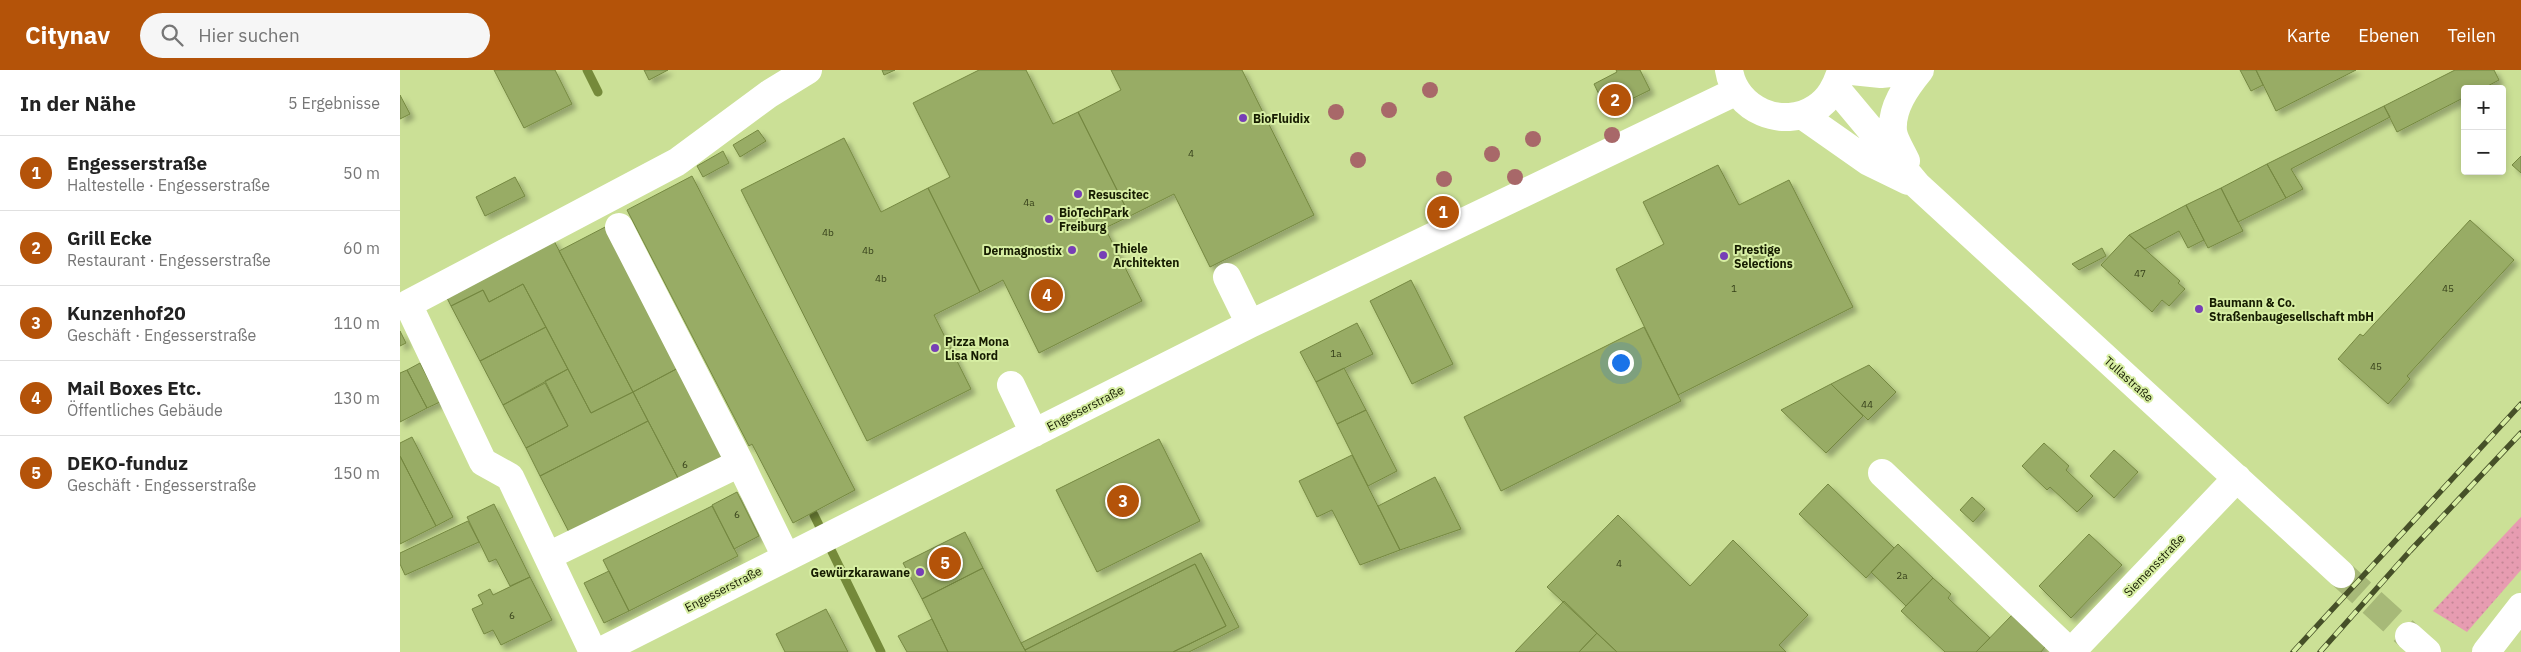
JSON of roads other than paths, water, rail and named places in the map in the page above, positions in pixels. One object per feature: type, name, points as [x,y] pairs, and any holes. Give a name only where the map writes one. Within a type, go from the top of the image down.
[{"type":"main road","points":[[593,652],[510,477],[483,462],[408,304],[677,162],[769,94],[808,70]]},
{"type":"main road","points":[[1733,80],[1748,104],[1769,115],[1786,117],[1802,115],[1817,108],[1840,76],[1920,70]]},
{"type":"main road","points":[[1916,185],[1893,132],[1897,106],[1907,86],[1920,70]]},
{"type":"main road","name":"Tullastraße","points":[[1840,76],[1916,185],[2341,574]]},
{"type":"main road","name":"Engesserstraße","points":[[599,652],[1733,80]]},
{"type":"main road","name":"Tullastraße","points":[[1802,115],[1869,162],[1916,185]]},
{"type":"main road","points":[[619,227],[740,463],[793,554]]},
{"type":"main road","points":[[1227,277],[1250,324]]},
{"type":"main road","points":[[1010,385],[1034,433]]},
{"type":"main road","points":[[548,556],[740,463]]},
{"type":"main road","points":[[1882,473],[2070,652]]},
{"type":"main road","name":"Siemensstraße","points":[[2070,652],[2237,478]]},
{"type":"main road","points":[[2486,652],[2513,617]]},
{"type":"waterway","points":[[587,70],[598,92]]},
{"type":"waterway","points":[[814,515],[881,652]]},
{"type":"tunnel","points":[[2341,574],[2409,636]]},
{"type":"railway","points":[[2293,652],[2521,404]]},
{"type":"railway","points":[[2320,652],[2410,551],[2521,433]]},
{"type":"place","name":"Grill Ecke","points":[[1615,100]]},
{"type":"place","name":"BioFluidix","points":[[1243,118]]},
{"type":"place","name":"Resuscitec","points":[[1078,194]]},
{"type":"place","name":"Engesserstraße","points":[[1443,212]]},
{"type":"place","name":"BioTechPark Freiburg","points":[[1049,219]]},
{"type":"place","name":"Dermagnostix","points":[[1072,250]]},
{"type":"place","name":"Thiele Architekten","points":[[1103,255]]},
{"type":"place","name":"Prestige Selections","points":[[1724,256]]},
{"type":"place","name":"Mail Boxes Etc.","points":[[1047,295]]},
{"type":"place","name":"Baumann & Co. Straßenbaugesellschaft mbH","points":[[2199,309]]},
{"type":"place","name":"Pizza Mona Lisa Nord","points":[[935,348]]},
{"type":"place","name":"Kunzenhof20","points":[[1123,501]]},
{"type":"place","name":"DEKO-funduz","points":[[945,563]]},
{"type":"place","name":"Gewürzkarawane","points":[[920,572]]}]
